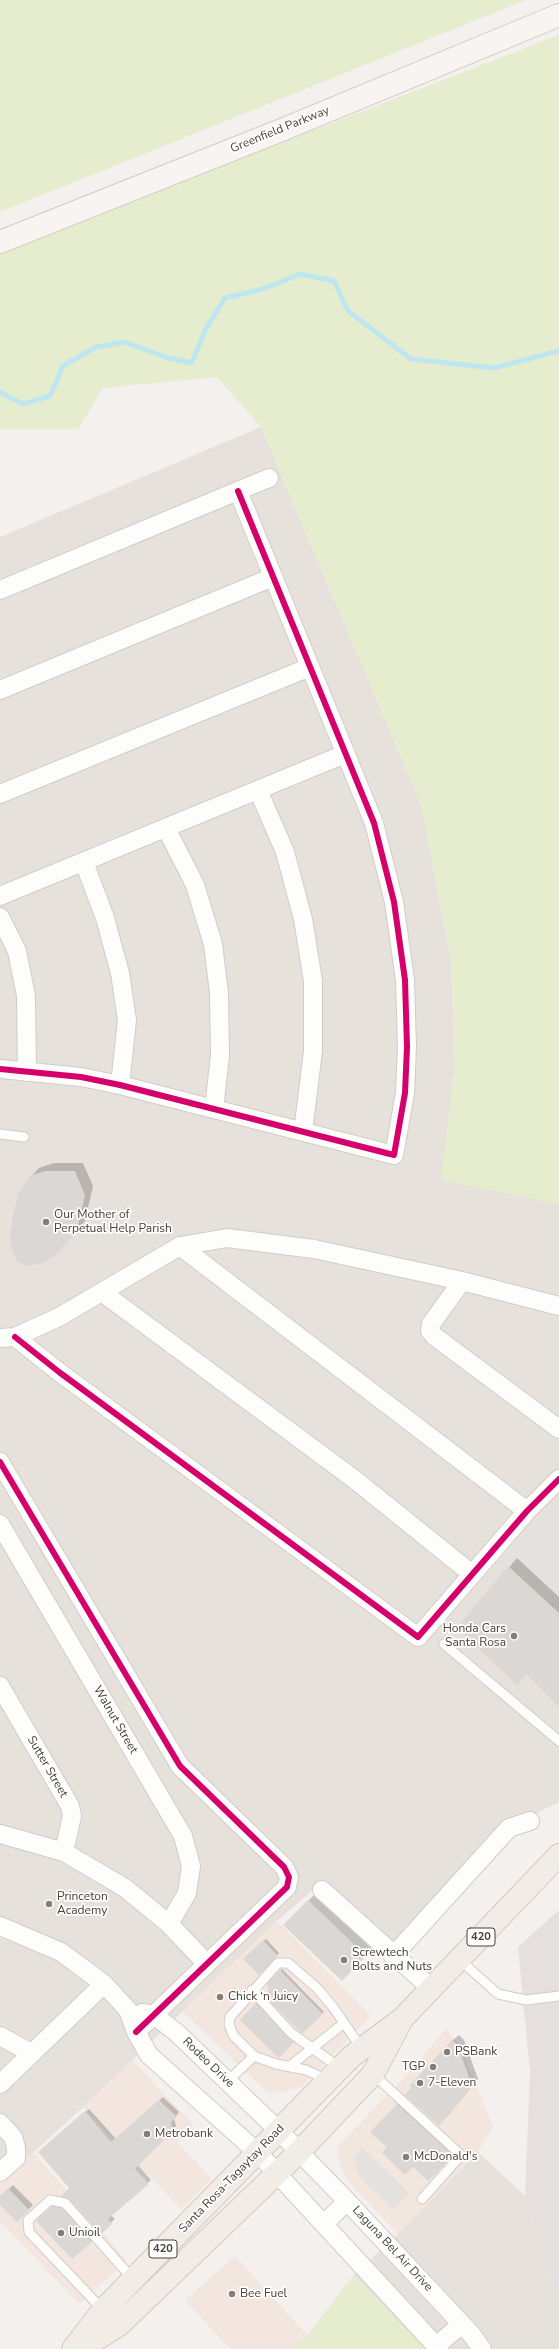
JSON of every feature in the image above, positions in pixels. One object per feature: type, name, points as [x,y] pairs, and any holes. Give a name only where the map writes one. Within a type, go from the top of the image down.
[{"type":"main road","name":"Greenfield Parkway","points":[[0,242],[284,129],[559,15]]},
{"type":"main road","name":"Santa Rosa-Tagaytay Road","points":[[73,2349],[103,2310],[334,2074],[362,2049],[402,2019],[559,1855]]},
{"type":"main road","name":"Santa Rosa-Tagaytay Road","points":[[81,2349],[119,2325],[299,2152],[373,2074],[402,2019]]},
{"type":"street","points":[[0,590],[269,478]]},
{"type":"street","points":[[0,1069],[81,1077],[120,1085],[394,1154],[405,1093],[407,1047],[405,980],[394,902],[374,823],[238,491]]},
{"type":"street","points":[[0,690],[273,577]]},
{"type":"street","points":[[0,794],[310,667]]},
{"type":"street","points":[[0,896],[345,754]]},
{"type":"street","points":[[258,790],[285,852],[303,919],[313,981],[313,1051],[303,1132]]},
{"type":"street","points":[[166,828],[195,885],[213,944],[220,993],[220,1047],[214,1109]]},
{"type":"street","points":[[84,862],[105,918],[120,973],[127,1020],[120,1085]]},
{"type":"street","points":[[0,917],[17,951],[26,996],[26,1072]]},
{"type":"street","points":[[8,1337],[59,1317],[103,1293],[180,1246],[227,1238],[314,1249],[462,1281],[559,1306]]},
{"type":"street","points":[[180,1246],[527,1511]]},
{"type":"street","points":[[462,1281],[431,1324],[430,1331],[434,1336],[559,1429]]},
{"type":"street","points":[[103,1293],[354,1479],[472,1574]]},
{"type":"street","points":[[8,1337],[65,1377],[418,1637],[527,1511],[559,1479]]},
{"type":"street","points":[[0,1462],[180,1766],[284,1867],[289,1877],[287,1887],[136,2032]]},
{"type":"street","name":"Walnut Street","points":[[0,1524],[183,1836],[191,1866],[187,1893],[169,1924]]},
{"type":"street","name":"Sutter Street","points":[[0,1686],[70,1806],[72,1816],[64,1852]]},
{"type":"street","points":[[394,1956],[509,1828],[530,1821]]},
{"type":"street","points":[[0,1834],[64,1852],[125,1888],[169,1924],[207,1964]]},
{"type":"street","points":[[322,1890],[432,1989]]},
{"type":"street","points":[[0,1926],[61,1952],[104,1984],[128,2010],[136,2032],[149,2055],[258,2153],[325,2224],[437,2348],[462,2324]]},
{"type":"street","points":[[0,2084],[104,1984]]},
{"type":"street","name":"Rodeo Drive","points":[[128,2010],[154,2015],[177,2033],[299,2152]]},
{"type":"street","points":[[0,2036],[31,2053]]},
{"type":"street","points":[[0,2123],[13,2137],[16,2148],[16,2158],[0,2172]]},
{"type":"street","name":"Laguna Bel Air Drive","points":[[299,2152],[462,2324],[482,2349]]},
{"type":"street","points":[[325,2224],[347,2202]]},
{"type":"lane","points":[[0,1134],[24,1137]]},
{"type":"lane","points":[[444,1644],[559,1741]]},
{"type":"lane","points":[[460,1960],[498,1994],[526,2000],[559,1996]]},
{"type":"lane","points":[[334,2074],[276,2064],[254,2056],[233,2035],[229,2024],[230,2016],[278,1963],[282,1961],[288,1963],[317,1988],[362,2049]]},
{"type":"lane","points":[[252,1990],[292,2033],[314,2049],[334,2074]]},
{"type":"lane","points":[[290,2066],[314,2049],[344,2023]]},
{"type":"lane","points":[[227,2082],[254,2056]]},
{"type":"lane","points":[[373,2074],[461,2155],[422,2199]]},
{"type":"lane","points":[[103,2310],[29,2232],[28,2220],[50,2200],[66,2203],[134,2279]]},
{"type":"shaded area","points":[[261,427],[421,804],[451,961],[455,1065],[442,1179],[559,1204],[559,1802],[507,1828],[393,1947],[323,1881],[277,1921],[83,2107],[0,2183],[0,537]]},
{"type":"shaded area","points":[[547,1511],[559,1523],[559,1608],[505,1560]]},
{"type":"shaded area","points":[[559,1910],[559,2306],[525,2196],[530,2072],[518,1947]]},
{"type":"shaded area","points":[[277,1921],[371,2016],[302,2087],[278,2093],[267,2092],[182,2011]]},
{"type":"shaded area","name":"McDonald's","points":[[446,2029],[460,2046],[493,2127],[478,2152],[398,2234],[346,2179],[339,2162],[337,2147],[400,2082]]},
{"type":"shaded area","name":"Metrobank","points":[[132,2060],[194,2125],[177,2142],[212,2179],[181,2209],[83,2107]]},
{"type":"shaded area","points":[[362,2148],[409,2193],[393,2209],[364,2182],[358,2172],[355,2158]]},
{"type":"shaded area","points":[[478,2152],[525,2196],[559,2306],[559,2349],[290,2349],[308,2335],[354,2275],[398,2234]]},
{"type":"shaded area","points":[[34,2153],[127,2261],[79,2304],[0,2221],[0,2183]]},
{"type":"shaded area","points":[[235,2256],[308,2336],[294,2349],[230,2349],[185,2300]]},
{"type":"green space","points":[[0,0],[526,0],[0,212]]},
{"type":"green space","points":[[559,35],[559,1204],[441,1180],[455,1065],[451,961],[421,804],[261,427],[217,377],[103,388],[78,429],[0,429],[0,252]]},
{"type":"green space","points":[[354,2275],[425,2349],[294,2349],[308,2336]]},
{"type":"building","name":"Our Mother of Perpetual Help Parish","points":[[45,1171],[75,1171],[85,1195],[77,1231],[56,1255],[42,1263],[29,1266],[17,1262],[12,1251],[10,1238],[13,1214],[19,1193],[30,1176]]},
{"type":"building","points":[[508,1566],[559,1613],[559,1707],[526,1674],[517,1685],[457,1628]]},
{"type":"building","points":[[308,1900],[366,1956],[342,1981],[283,1925]]},
{"type":"building","points":[[263,1940],[278,1956],[259,1975],[243,1959]]},
{"type":"building","points":[[280,1970],[323,2014],[302,2034],[264,1995],[269,1990],[267,1984]]},
{"type":"building","points":[[256,2003],[294,2042],[279,2058],[240,2020]]},
{"type":"building","points":[[452,2040],[458,2046],[472,2086],[439,2126],[405,2095],[411,2088],[409,2086]]},
{"type":"building","points":[[159,2100],[176,2116],[171,2123],[173,2131],[135,2169],[149,2184],[108,2219],[112,2224],[101,2234],[69,2199],[61,2196],[69,2188],[38,2152],[85,2111],[111,2142]]},
{"type":"building","points":[[397,2104],[453,2155],[428,2181],[413,2167],[405,2175],[382,2153],[387,2147],[370,2132]]},
{"type":"building","points":[[8,2188],[29,2210],[17,2222],[0,2205],[0,2196]]},
{"type":"building","name":"Unioil","points":[[52,2206],[62,2208],[92,2242],[72,2259],[36,2221]]},
{"type":"waterway","points":[[0,392],[23,404],[50,396],[63,366],[96,347],[125,342],[168,358],[192,363],[205,330],[225,298],[263,289],[300,274],[334,281],[348,311],[411,359],[494,368],[559,351]]},
{"type":"cycle path","points":[[0,1069],[81,1077],[120,1085],[394,1155],[405,1093],[407,1047],[405,980],[394,902],[374,823],[238,491]]},
{"type":"cycle path","points":[[15,1337],[59,1372],[418,1637],[527,1511],[559,1479]]},
{"type":"cycle path","points":[[0,1462],[180,1766],[284,1867],[289,1877],[287,1887],[136,2032]]},
{"type":"place","name":"Our Mother of Perpetual Help Parish","points":[[46,1222]]},
{"type":"place","name":"Honda Cars Santa Rosa","points":[[514,1636]]},
{"type":"place","name":"Princeton Academy","points":[[49,1904]]},
{"type":"place","name":"Screwtech Bolts and Nuts","points":[[344,1960]]},
{"type":"place","name":"Chick ‘n Juicy","points":[[220,1997]]},
{"type":"place","name":"PSBank","points":[[447,2052]]},
{"type":"place","name":"TGP","points":[[433,2067]]},
{"type":"place","name":"7-Eleven","points":[[420,2083]]},
{"type":"place","name":"Metrobank","points":[[147,2134]]},
{"type":"place","name":"McDonald's","points":[[406,2157]]},
{"type":"place","name":"Unioil","points":[[61,2233]]},
{"type":"place","name":"Bee Fuel","points":[[232,2294]]}]
